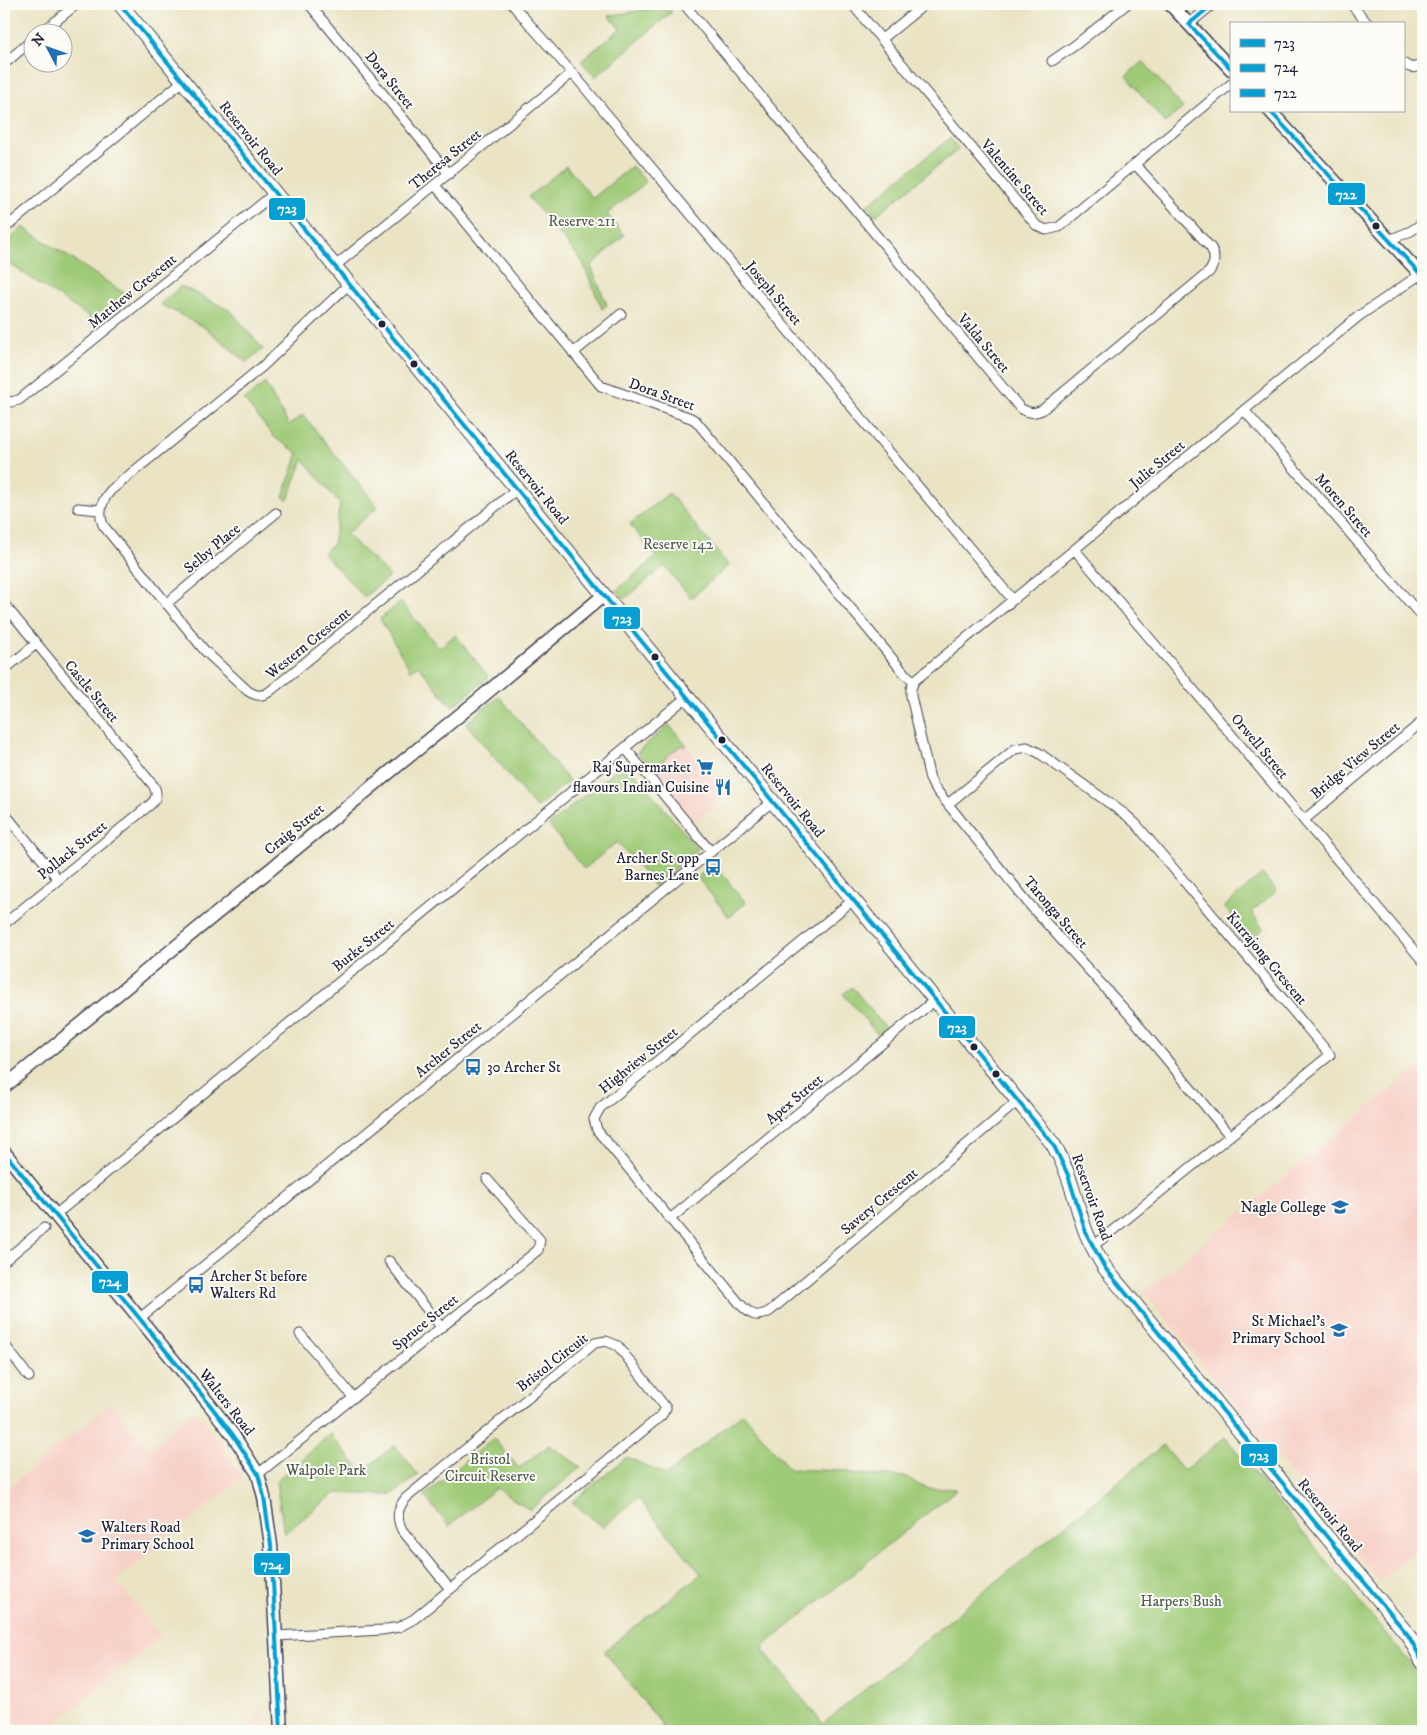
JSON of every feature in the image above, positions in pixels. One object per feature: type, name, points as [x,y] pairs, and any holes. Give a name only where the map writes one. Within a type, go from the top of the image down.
[{"type":"main road","name":"Reservoir Road","points":[[120,4],[1053,1144],[1068,1172],[1084,1228],[1092,1247],[1118,1284],[1408,1635],[1423,1648]]},
{"type":"main road","name":"Reservoir Road","points":[[1408,1635],[1423,1662]]},
{"type":"street","points":[[54,22],[77,4]]},
{"type":"street","name":"Dora Street","points":[[309,4],[449,174]]},
{"type":"street","name":"Joseph Street","points":[[512,4],[572,73],[1013,600]]},
{"type":"street","name":"Valda Street","points":[[684,4],[1020,408],[1028,412],[1042,410],[1209,272],[1213,266],[1214,255],[1211,248],[1135,164]]},
{"type":"street","name":"Valentine Street","points":[[852,4],[1036,225],[1050,230],[1057,228],[1230,85]]},
{"type":"street","points":[[882,39],[925,4]]},
{"type":"street","points":[[1052,61],[1127,4]]},
{"type":"street","points":[[1170,4],[1230,68]]},
{"type":"street","points":[[1189,24],[1213,4]]},
{"type":"street","points":[[1351,4],[1366,22]]},
{"type":"street","points":[[4,64],[22,49]]},
{"type":"street","points":[[1406,65],[1416,67],[1423,63]]},
{"type":"street","name":"Theresa Street","points":[[335,266],[572,73]]},
{"type":"street","points":[[4,229],[183,81]]},
{"type":"street","points":[[1271,112],[1422,275]]},
{"type":"street","name":"Dora Street","points":[[436,185],[603,388],[694,420],[905,674],[914,681]]},
{"type":"street","name":"Matthew Crescent","points":[[4,400],[10,402],[19,400],[275,193]]},
{"type":"street","points":[[1389,240],[1411,231],[1423,223]]},
{"type":"street","points":[[1404,256],[1404,241],[1411,231]]},
{"type":"street","name":"Julie Street","points":[[914,681],[1359,316],[1422,275]]},
{"type":"street","points":[[78,508],[100,510],[104,498],[110,490],[263,366],[349,284]]},
{"type":"street","points":[[573,353],[621,314]]},
{"type":"street","name":"Moren Street","points":[[1244,410],[1423,618]]},
{"type":"street","name":"Western Crescent","points":[[100,510],[101,520],[107,531],[205,651],[248,691],[256,695],[263,695],[517,489]]},
{"type":"street","name":"Selby Place","points":[[166,604],[276,513]]},
{"type":"street","name":"Orwell Street","points":[[1075,550],[1423,961]]},
{"type":"street","name":"Craig Street","points":[[4,1087],[604,595]]},
{"type":"street","name":"Castle Street","points":[[4,604],[153,786],[156,796]]},
{"type":"street","points":[[4,670],[36,644]]},
{"type":"street","name":"Taronga Street","points":[[914,681],[911,696],[930,779],[934,787],[1029,904],[1134,1020],[1230,1136]]},
{"type":"street","name":"Burke Street","points":[[55,1215],[688,696]]},
{"type":"street","name":"Bridge View Street","points":[[1304,820],[1423,721]]},
{"type":"street","name":"Kurrajong Crescent","points":[[948,804],[1011,751],[1019,747],[1027,747],[1039,753],[1136,824],[1330,1055],[1092,1247]]},
{"type":"street","points":[[625,748],[711,852]]},
{"type":"street","name":"Pollack Street","points":[[4,924],[151,804],[156,796]]},
{"type":"street","name":"Archer Street","points":[[140,1318],[773,801]]},
{"type":"street","points":[[6,815],[58,879]]},
{"type":"street","name":"Highview Street","points":[[755,1316],[747,1312],[740,1304],[597,1130],[594,1119],[600,1108],[853,900]]},
{"type":"street","name":"Apex Street","points":[[670,1219],[936,999]]},
{"type":"street","name":"Savery Crescent","points":[[755,1316],[761,1316],[770,1311],[1018,1101]]},
{"type":"street","name":"Walters Road","points":[[4,1152],[233,1435],[258,1474],[268,1520],[281,1731]]},
{"type":"street","name":"Spruce Street","points":[[258,1474],[538,1250],[540,1240],[487,1178]]},
{"type":"street","points":[[4,1261],[44,1228]]},
{"type":"street","points":[[389,1261],[441,1327]]},
{"type":"street","points":[[300,1334],[353,1397]]},
{"type":"street","name":"Bristol Circuit","points":[[276,1636],[382,1630],[399,1627],[414,1619],[661,1416],[666,1408],[618,1346],[606,1341],[595,1343],[401,1503],[398,1520],[402,1530],[450,1589]]},
{"type":"street","points":[[4,1344],[29,1377]]},
{"type":"shaded area","points":[[680,746],[687,746],[725,792],[724,797],[695,822],[652,769]]},
{"type":"shaded area","points":[[1423,1063],[1423,1545],[1379,1581],[1144,1292]]},
{"type":"shaded area","name":"Walters Road Primary School","points":[[110,1403],[148,1449],[196,1410],[242,1478],[116,1581],[161,1636],[45,1731],[22,1731],[4,1709],[4,1491]]},
{"type":"shaded area","points":[[263,1714],[263,1727],[259,1731],[242,1731]]},
{"type":"green space","points":[[659,7],[672,12],[595,77],[581,61],[620,29],[609,16]]},
{"type":"green space","points":[[1143,61],[1183,108],[1165,123],[1126,76]]},
{"type":"green space","points":[[950,138],[959,149],[875,216],[867,205]]},
{"type":"green space","name":"Reserve 211","points":[[566,166],[593,198],[632,166],[646,182],[607,214],[624,235],[591,266],[607,305],[602,309],[582,261],[528,197]]},
{"type":"green space","points":[[23,227],[127,295],[95,321],[4,260],[4,245]]},
{"type":"green space","points":[[181,286],[231,311],[263,349],[246,362],[207,329],[160,304]]},
{"type":"green space","points":[[265,383],[289,425],[303,415],[378,507],[346,534],[390,576],[364,597],[323,553],[333,544],[340,504],[303,459],[288,500],[283,497],[298,453],[275,438],[244,400]]},
{"type":"green space","name":"Reserve 142","points":[[669,493],[729,566],[691,598],[664,566],[625,599],[617,590],[656,557],[630,524]]},
{"type":"green space","points":[[401,602],[439,648],[455,635],[489,677],[452,707],[418,665],[411,671],[380,619]]},
{"type":"green space","points":[[499,696],[569,781],[536,808],[466,723]]},
{"type":"green space","points":[[669,725],[687,746],[680,746],[652,769],[637,752]]},
{"type":"green space","points":[[625,762],[698,849],[654,886],[617,842],[584,869],[549,825]]},
{"type":"green space","points":[[714,864],[746,903],[729,917],[697,877]]},
{"type":"green space","points":[[1262,874],[1277,891],[1251,912],[1263,929],[1252,939],[1224,907]]},
{"type":"green space","points":[[852,987],[886,1028],[878,1035],[843,994]]},
{"type":"green space","name":"Harpers Bush","points":[[743,1413],[789,1469],[848,1471],[850,1474],[907,1477],[919,1485],[928,1488],[957,1489],[764,1646],[764,1651],[823,1724],[1163,1445],[1184,1471],[1225,1437],[1423,1679],[1423,1731],[657,1731],[663,1726],[604,1651],[701,1574],[638,1498],[603,1527],[572,1502],[627,1457],[666,1475]]},
{"type":"green space","name":"Walpole Park","points":[[330,1434],[362,1472],[395,1445],[418,1475],[392,1495],[335,1493],[284,1534],[276,1481]]},
{"type":"green space","name":"Bristol Circuit Reserve","points":[[493,1438],[519,1468],[549,1445],[581,1467],[530,1510],[496,1488],[449,1526],[424,1496]]},
{"type":"transit line","name":"723","points":[[120,4],[1053,1144],[1068,1175],[1086,1233],[1105,1268],[1408,1635],[1423,1662]]},
{"type":"transit line","name":"722","points":[[1213,4],[1189,24],[1230,68]]},
{"type":"transit line","name":"722","points":[[1271,112],[1423,277]]},
{"type":"transit line","name":"724","points":[[4,1152],[210,1405],[233,1435],[258,1474],[264,1497],[271,1545],[281,1731]]},
{"type":"place","name":"Raj Supermarket","points":[[705,767]]},
{"type":"place","name":"flavours Indian Cuisine","points":[[723,787]]},
{"type":"place","name":"Archer St opp Barnes Lane","points":[[713,867]]},
{"type":"place","name":"30 Archer St","points":[[473,1067]]},
{"type":"place","name":"Nagle College","points":[[1340,1207]]},
{"type":"place","name":"Archer St before Walters Rd","points":[[196,1285]]},
{"type":"place","name":"St Michael's Primary School","points":[[1339,1330]]},
{"type":"place","name":"Walters Road Primary School","points":[[87,1536]]}]
